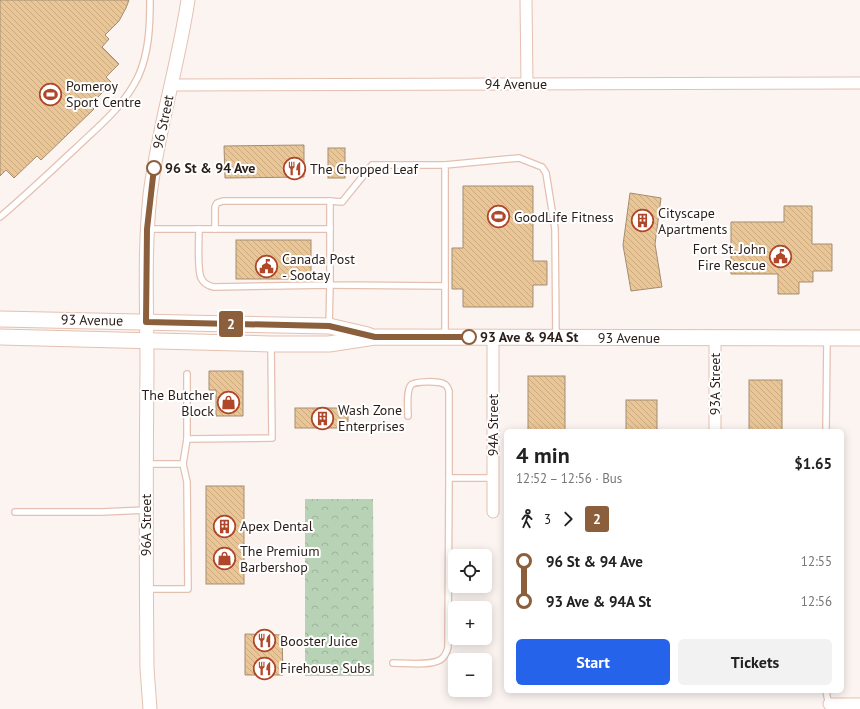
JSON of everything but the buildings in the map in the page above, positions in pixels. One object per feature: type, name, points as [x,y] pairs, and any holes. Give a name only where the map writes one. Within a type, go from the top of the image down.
[{"type":"main road","name":"93 Avenue","points":[[0,319],[329,326],[375,337]]},
{"type":"main road","name":"93 Avenue","points":[[0,337],[270,344],[329,344],[375,337],[860,338]]},
{"type":"street","name":"96 Street","points":[[147,342],[147,229],[150,195],[157,152],[182,38],[188,0]]},
{"type":"street","points":[[526,0],[527,84]]},
{"type":"street","name":"94 Avenue","points":[[171,85],[860,83]]},
{"type":"street","name":"94A Street","points":[[493,338],[493,512]]},
{"type":"street","name":"93A Street","points":[[715,338],[715,429]]},
{"type":"street","name":"96A Street","points":[[147,342],[146,590],[147,668],[150,709]]},
{"type":"street","points":[[828,706],[860,704]]},
{"type":"lane","points":[[0,217],[25,196],[114,112],[129,92],[138,77],[147,48],[150,0]]},
{"type":"lane","points":[[214,229],[215,207],[217,203],[223,201],[342,202],[372,165],[445,165],[519,158],[542,167],[546,173],[555,229],[556,338]]},
{"type":"lane","points":[[445,165],[445,337]]},
{"type":"lane","points":[[329,326],[330,201]]},
{"type":"lane","points":[[147,229],[330,229]]},
{"type":"lane","points":[[199,229],[201,278],[206,285],[214,287],[445,286]]},
{"type":"lane","points":[[826,429],[827,338]]},
{"type":"lane","points":[[187,439],[272,438],[270,344]]},
{"type":"lane","points":[[146,590],[188,589],[187,482],[182,464],[187,439],[187,374]]},
{"type":"lane","points":[[393,663],[431,662],[440,660],[447,652],[448,647],[449,391],[447,386],[443,383],[417,382],[412,384],[409,387],[408,392],[408,416]]},
{"type":"lane","points":[[146,464],[182,464]]},
{"type":"lane","points":[[449,478],[494,478]]},
{"type":"lane","points":[[15,512],[102,512],[146,510]]},
{"type":"lane","points":[[826,693],[828,706]]},
{"type":"green space","points":[[305,499],[373,499],[374,676],[305,676]]},
{"type":"bus line","name":"2","points":[[154,168],[147,229],[146,322],[329,326],[375,337],[469,337]]},
{"type":"place","name":"Pomeroy Sport Centre","points":[[50,94]]},
{"type":"place","name":"96 St & 94 Ave","points":[[154,168]]},
{"type":"place","name":"The Chopped Leaf","points":[[294,169]]},
{"type":"place","name":"GoodLife Fitness","points":[[498,217]]},
{"type":"place","name":"Cityscape Apartments","points":[[642,221]]},
{"type":"place","name":"Fort St. John Fire Rescue","points":[[781,257]]},
{"type":"place","name":"Canada Post - Sootay","points":[[266,267]]},
{"type":"place","name":"93 Ave & 94A St","points":[[469,337]]},
{"type":"place","name":"The Butcher Block","points":[[229,403]]},
{"type":"place","name":"Wash Zone Enterprises","points":[[322,418]]},
{"type":"place","name":"Apex Dental","points":[[225,526]]},
{"type":"place","name":"The Premium Barbershop","points":[[225,559]]},
{"type":"place","name":"Booster Juice","points":[[264,641]]},
{"type":"place","name":"Firehouse Subs","points":[[264,668]]}]
